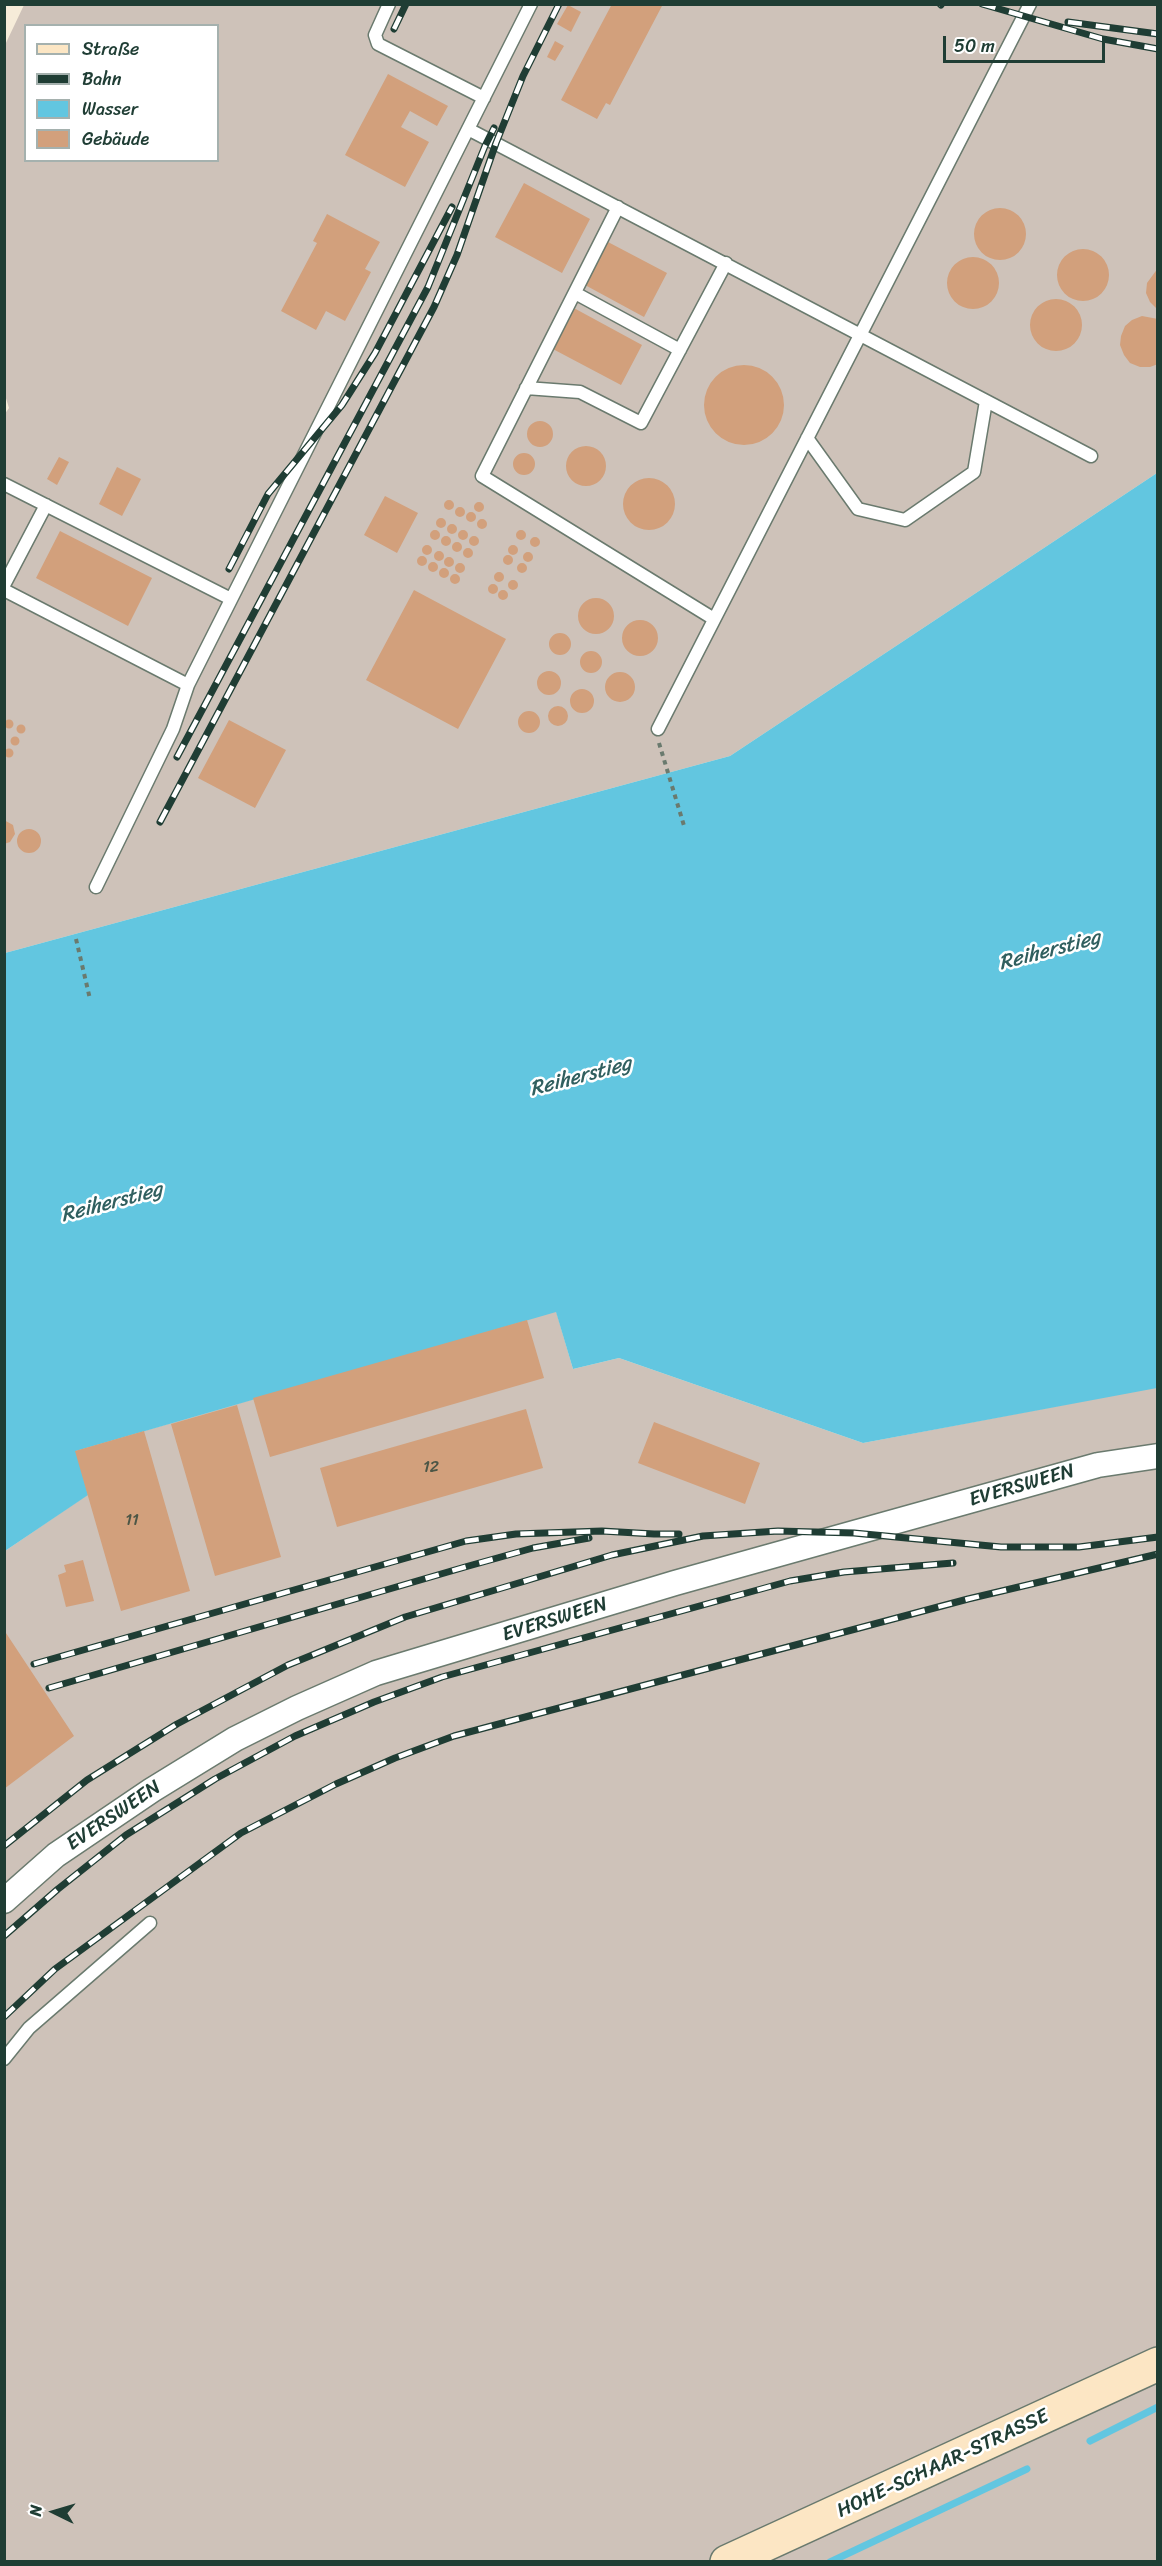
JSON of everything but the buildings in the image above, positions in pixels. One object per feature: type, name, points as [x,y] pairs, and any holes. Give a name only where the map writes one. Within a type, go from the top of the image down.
[{"type":"main road","name":"HOHE-SCHAAR-STRASSE","points":[[727,2562],[1158,2364]]},
{"type":"street","name":"EVERSWEEN","points":[[4,1901],[56,1855],[152,1790],[235,1739],[376,1673],[765,1558],[1098,1465],[1158,1456]]},
{"type":"lane","points":[[389,4],[375,35],[378,44],[484,98]]},
{"type":"lane","points":[[96,887],[173,729],[188,685],[531,4]]},
{"type":"lane","points":[[658,729],[1030,4]]},
{"type":"lane","points":[[468,129],[1091,456]]},
{"type":"lane","points":[[618,207],[482,476],[714,619]]},
{"type":"lane","points":[[526,388],[580,392],[642,423],[726,264]]},
{"type":"lane","points":[[575,293],[680,350]]},
{"type":"lane","points":[[807,438],[858,509],[905,520],[974,472],[986,401]]},
{"type":"lane","points":[[4,484],[231,599]]},
{"type":"lane","points":[[4,585],[46,505]]},
{"type":"lane","points":[[4,590],[188,685]]},
{"type":"lane","points":[[4,2059],[29,2028],[150,1923]]},
{"type":"path","points":[[660,749],[685,829]]},
{"type":"path","points":[[76,939],[90,999]]},
{"type":"shaded area","points":[[24,5],[1157,5],[1157,473],[730,756],[5,953],[4,415],[9,408],[5,395],[5,45]]},
{"type":"shaded area","points":[[556,1311],[573,1369],[619,1358],[863,1443],[1157,1387],[1157,2561],[5,2562],[5,1551],[87,1495],[75,1451]]},
{"type":"water","name":"Reiherstieg","points":[[1157,473],[1157,1388],[863,1443],[619,1358],[573,1369],[556,1312],[76,1451],[88,1495],[5,1551],[5,953],[730,756]]},
{"type":"waterway","points":[[1090,2441],[1158,2407]]},
{"type":"waterway","points":[[830,2562],[1027,2469]]},
{"type":"railway","points":[[394,29],[406,4]]},
{"type":"railway","points":[[160,822],[434,307],[457,255],[496,143],[523,76],[559,4]]},
{"type":"railway","points":[[982,4],[1103,39],[1158,49]]},
{"type":"railway","points":[[1068,22],[1158,34]]},
{"type":"railway","points":[[177,757],[428,287],[494,128]]},
{"type":"railway","points":[[229,569],[268,494],[342,405],[375,353],[452,207]]},
{"type":"railway","points":[[34,1664],[466,1541],[516,1534],[602,1531],[679,1534]]},
{"type":"railway","points":[[4,1846],[87,1780],[177,1724],[288,1665],[405,1617],[612,1555],[703,1536],[778,1531],[854,1533],[1001,1547],[1079,1547],[1158,1537]]},
{"type":"railway","points":[[49,1688],[533,1548],[589,1538]]},
{"type":"railway","points":[[4,2017],[55,1969],[241,1833],[336,1784],[395,1758],[454,1736],[968,1599],[1158,1554]]},
{"type":"railway","points":[[4,1936],[126,1835],[215,1779],[295,1736],[374,1702],[442,1677],[790,1581],[844,1572],[953,1563]]}]
